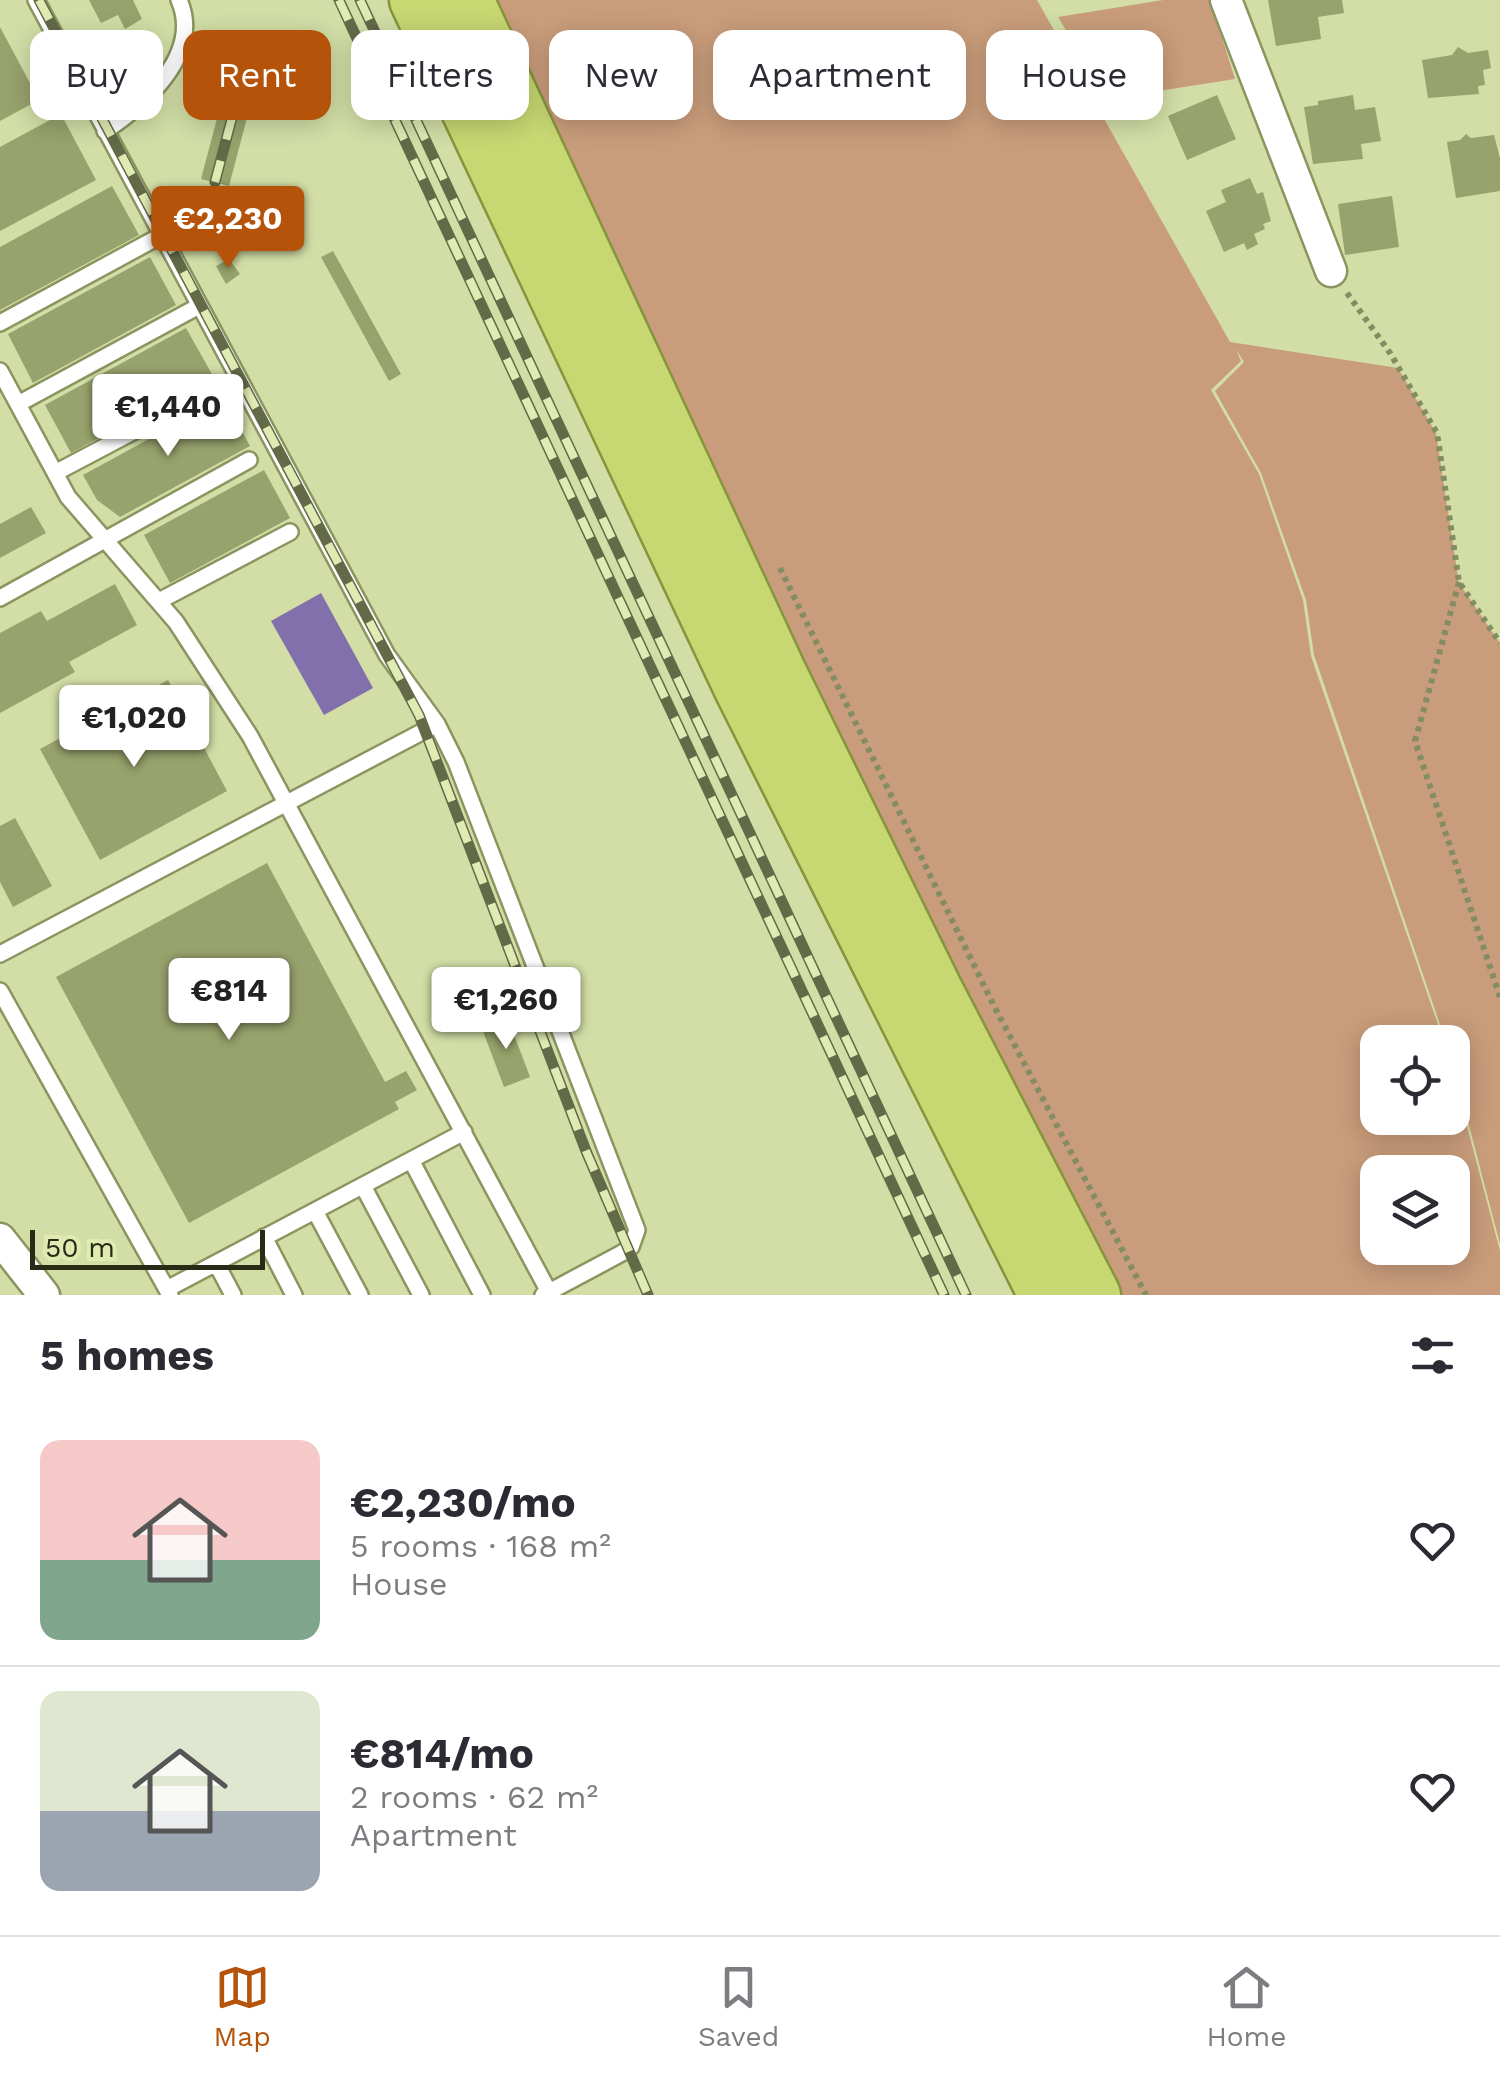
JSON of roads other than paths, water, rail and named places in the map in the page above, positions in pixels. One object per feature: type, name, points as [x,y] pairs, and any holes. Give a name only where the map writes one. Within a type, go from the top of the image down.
[{"type":"highway","points":[[415,0],[748,706],[1044,1295]]},
{"type":"highway","points":[[468,0],[781,673],[937,990],[1095,1295]]},
{"type":"street","points":[[1226,0],[1331,272]]},
{"type":"street","points":[[0,1240],[44,1295]]},
{"type":"lane","points":[[0,371],[80,515],[160,601],[230,703],[464,1132],[546,1293],[631,1247],[637,1230],[456,762],[436,724],[387,655],[36,0]]},
{"type":"lane","points":[[105,131],[144,103],[168,72],[184,25],[179,0]]},
{"type":"lane","points":[[0,323],[162,235]]},
{"type":"lane","points":[[18,404],[200,306]]},
{"type":"lane","points":[[55,473],[214,389]]},
{"type":"lane","points":[[0,598],[249,460]]},
{"type":"lane","points":[[160,601],[290,532]]},
{"type":"lane","points":[[0,954],[436,724]]},
{"type":"lane","points":[[0,991],[168,1292],[464,1132]]},
{"type":"lane","points":[[410,1160],[482,1295]]},
{"type":"lane","points":[[363,1186],[420,1295]]},
{"type":"lane","points":[[316,1210],[360,1295]]},
{"type":"lane","points":[[264,1238],[294,1295]]},
{"type":"lane","points":[[216,1263],[233,1295]]},
{"type":"railway","points":[[39,0],[419,715],[586,1151],[648,1295]]},
{"type":"railway","points":[[339,0],[944,1295]]},
{"type":"railway","points":[[360,0],[966,1295]]},
{"type":"railway","points":[[215,182],[231,120]]}]
